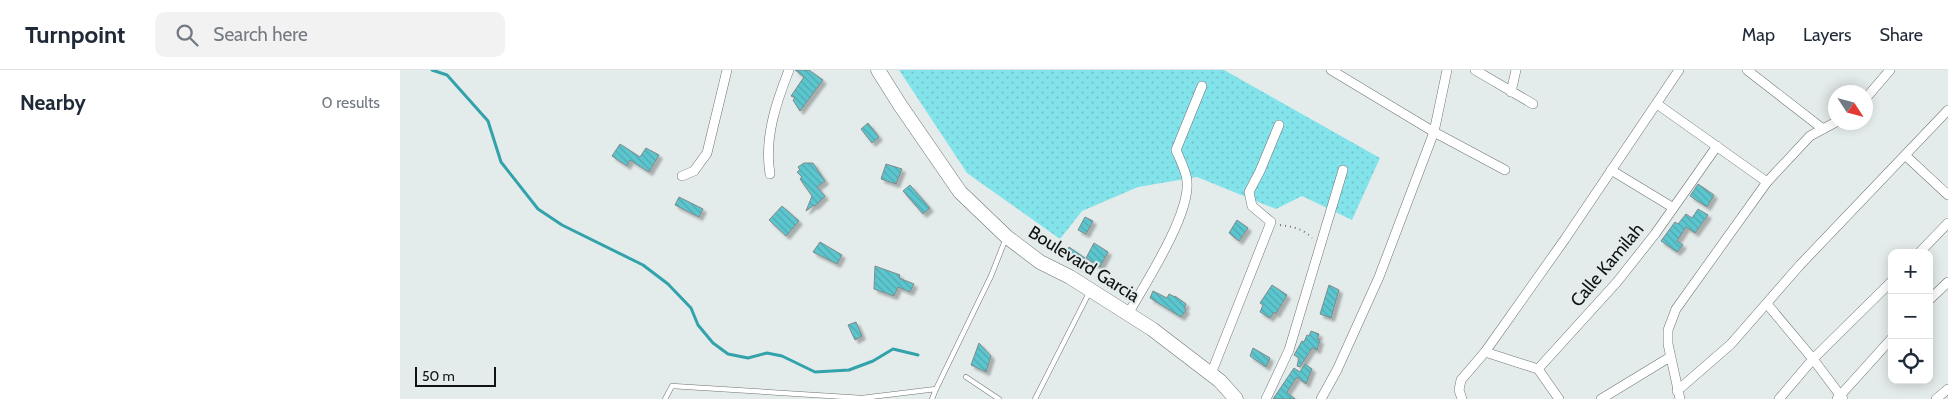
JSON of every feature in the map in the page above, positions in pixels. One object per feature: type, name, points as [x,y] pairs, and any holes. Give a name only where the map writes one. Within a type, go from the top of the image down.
[{"type":"main road","name":"Boulevard Garcia","points":[[878,70],[960,192],[1007,237],[1040,262],[1070,277],[1152,329],[1211,374],[1236,399]]},
{"type":"street","points":[[682,176],[694,171],[706,152],[727,70]]},
{"type":"street","points":[[770,174],[768,140],[778,98],[789,70]]},
{"type":"street","points":[[1331,70],[1434,132],[1505,170]]},
{"type":"street","points":[[1322,399],[1379,277],[1434,132],[1447,70]]},
{"type":"street","points":[[1475,70],[1533,104]]},
{"type":"street","points":[[1511,92],[1516,70]]},
{"type":"street","points":[[1462,399],[1459,390],[1461,380],[1485,352],[1566,239],[1679,70]]},
{"type":"street","points":[[1747,70],[1823,129]]},
{"type":"street","points":[[1873,90],[1890,70]]},
{"type":"street","points":[[1128,314],[1166,248],[1185,204],[1188,182],[1176,150],[1202,86]]},
{"type":"street","points":[[1657,104],[1767,182]]},
{"type":"street","points":[[1678,395],[1731,344],[1800,265],[1948,110]]},
{"type":"street","points":[[1211,374],[1270,222],[1252,206],[1250,192],[1279,125]]},
{"type":"street","points":[[1678,395],[1670,357],[1668,330],[1676,309],[1767,182],[1810,136],[1828,126]]},
{"type":"street","name":"Calle Kamilah","points":[[1538,369],[1617,282],[1655,234],[1672,207],[1717,146]]},
{"type":"street","points":[[1906,156],[1948,196]]},
{"type":"street","points":[[1266,399],[1289,350],[1343,170]]},
{"type":"street","points":[[1611,170],[1672,207]]},
{"type":"street","points":[[1923,249],[1948,223]]},
{"type":"street","points":[[1933,296],[1948,282]]},
{"type":"street","points":[[1779,399],[1813,359],[1888,285]]},
{"type":"street","points":[[1767,304],[1813,359],[1840,398],[1891,339]]},
{"type":"street","points":[[1485,352],[1538,369],[1560,399]]},
{"type":"street","points":[[1601,399],[1670,357]]},
{"type":"street","points":[[1936,399],[1948,389]]},
{"type":"lane","points":[[932,399],[991,276],[1007,237]]},
{"type":"lane","points":[[1035,399],[1091,290]]},
{"type":"lane","points":[[966,377],[999,399]]},
{"type":"lane","points":[[665,399],[672,386],[862,398],[936,388]]},
{"type":"path","points":[[1270,222],[1305,231],[1320,249]]},
{"type":"shaded area","points":[[899,70],[1224,70],[1380,158],[1352,220],[1302,196],[1276,209],[1197,177],[1138,187],[1082,211],[1060,239],[967,173]]},
{"type":"building","points":[[795,70],[809,70],[823,80],[800,111],[793,100],[795,98],[791,96],[804,77]]},
{"type":"building","points":[[868,123],[879,137],[872,143],[861,129]]},
{"type":"building","points":[[620,144],[640,157],[646,148],[659,155],[649,172],[630,160],[627,166],[612,156]]},
{"type":"building","points":[[804,163],[813,163],[825,181],[817,187],[825,196],[815,206],[806,211],[812,196],[800,179],[802,177],[797,172],[800,170],[798,167]]},
{"type":"building","points":[[886,164],[902,169],[896,184],[881,179]]},
{"type":"building","points":[[1698,184],[1714,195],[1707,207],[1690,196]]},
{"type":"building","points":[[910,185],[930,208],[923,214],[903,191]]},
{"type":"building","points":[[679,197],[703,209],[699,217],[675,205]]},
{"type":"building","points":[[782,206],[799,221],[786,236],[769,220]]},
{"type":"building","points":[[1698,209],[1708,215],[1695,233],[1686,227],[1677,241],[1683,245],[1677,252],[1661,241],[1675,222],[1678,224],[1686,214],[1692,218]]},
{"type":"building","points":[[1085,217],[1093,221],[1086,234],[1078,230]]},
{"type":"building","points":[[1237,220],[1248,228],[1239,241],[1229,233]]},
{"type":"building","points":[[820,242],[842,255],[837,264],[813,252]]},
{"type":"building","points":[[1094,243],[1108,252],[1100,267],[1086,258]]},
{"type":"building","points":[[1069,247],[1085,258],[1078,267],[1064,255]]},
{"type":"building","points":[[875,266],[900,275],[899,278],[914,284],[910,292],[898,287],[894,296],[874,289]]},
{"type":"building","points":[[1272,285],[1287,295],[1276,314],[1274,312],[1270,318],[1260,312],[1263,305],[1260,303]]},
{"type":"building","points":[[1329,285],[1339,290],[1331,318],[1320,314]]},
{"type":"building","points":[[1153,291],[1167,298],[1169,294],[1175,296],[1186,304],[1184,308],[1186,310],[1181,317],[1150,298]]},
{"type":"building","points":[[856,322],[862,336],[855,340],[848,325]]},
{"type":"building","points":[[1311,331],[1319,334],[1317,339],[1320,340],[1317,350],[1312,348],[1300,367],[1297,366],[1299,358],[1294,355],[1302,341],[1304,342]]},
{"type":"building","points":[[979,343],[991,356],[986,372],[971,365]]},
{"type":"building","points":[[1253,348],[1270,358],[1266,367],[1250,356]]},
{"type":"building","points":[[1305,364],[1312,369],[1306,384],[1297,377],[1287,392],[1295,399],[1273,399],[1294,368],[1300,372]]},
{"type":"waterway","points":[[432,70],[447,75],[488,121],[501,162],[538,209],[562,225],[643,265],[668,284],[691,308],[698,325],[713,343],[728,354],[748,358],[767,353],[782,356],[815,372],[849,370],[873,361],[893,349],[918,355]]}]
